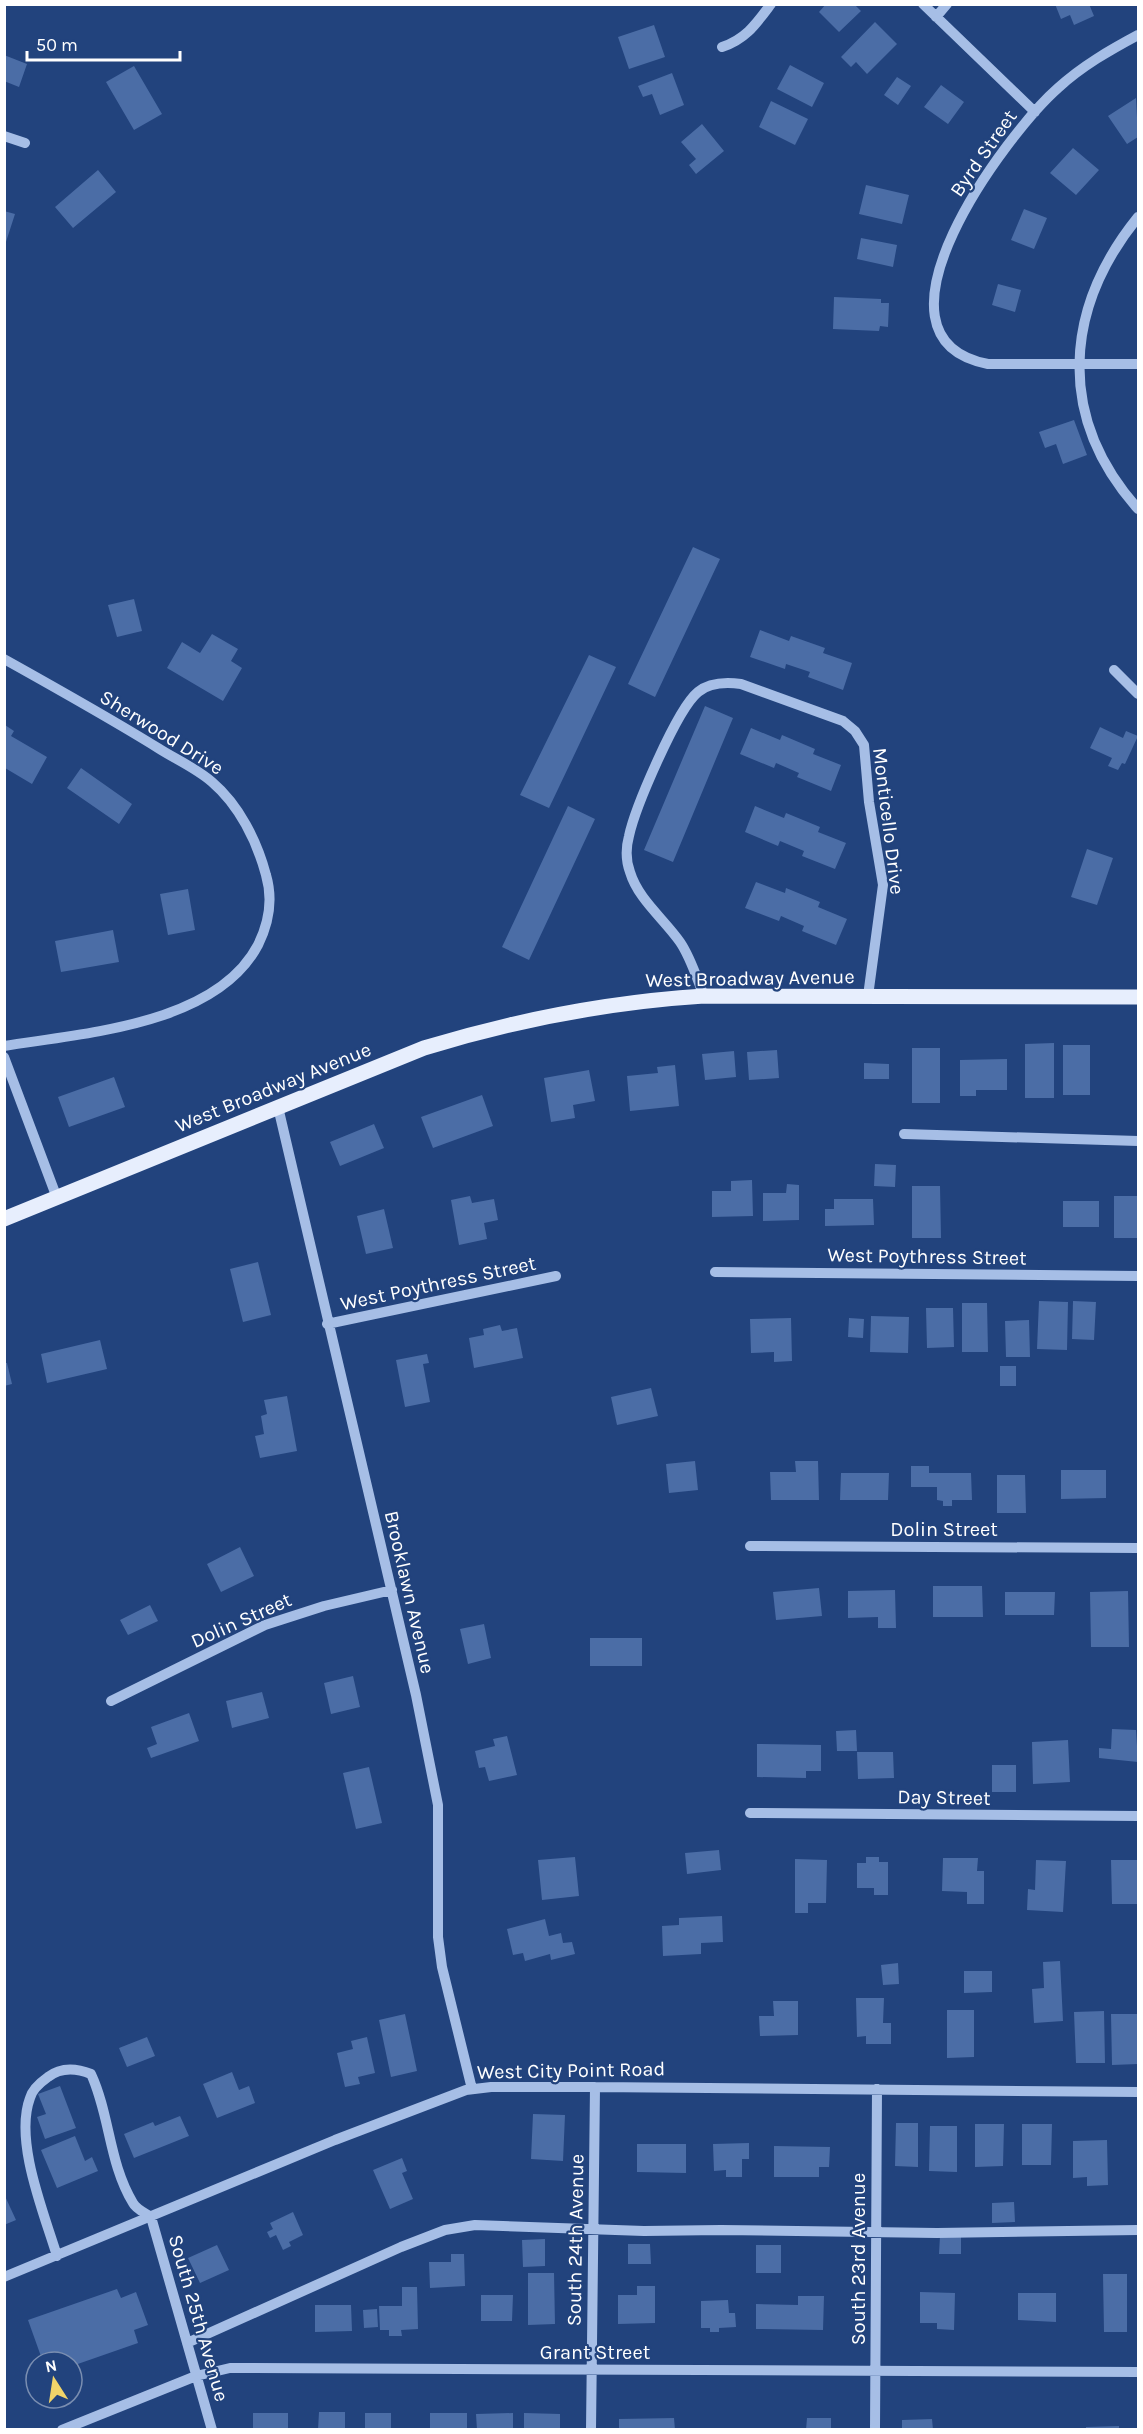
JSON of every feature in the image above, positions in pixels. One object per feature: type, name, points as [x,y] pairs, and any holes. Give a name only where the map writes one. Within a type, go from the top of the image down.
[{"type":"main road","name":"West Broadway Avenue","points":[[4,1219],[424,1048],[479,1031],[579,1009],[648,999],[704,996],[1138,997]]},
{"type":"street","points":[[722,46],[736,42],[750,32],[771,4]]},
{"type":"street","points":[[923,4],[1035,112]]},
{"type":"street","points":[[936,17],[947,4]]},
{"type":"street","name":"Byrd Street","points":[[1078,366],[988,364],[971,360],[955,352],[942,340],[935,319],[934,300],[952,234],[970,197],[998,158],[1035,112],[1058,88],[1089,63],[1138,35]]},
{"type":"street","points":[[4,136],[25,143]]},
{"type":"street","points":[[1138,217],[1114,253],[1097,288],[1087,314],[1078,366],[1082,400],[1092,434],[1107,467],[1138,509]]},
{"type":"street","points":[[1078,366],[1138,364]]},
{"type":"street","name":"Sherwood Drive","points":[[4,659],[119,724],[212,782],[232,804],[249,830],[262,862],[270,901],[263,935],[254,953],[226,983],[199,1001],[155,1017],[109,1028],[4,1046]]},
{"type":"street","points":[[1114,670],[1138,694]]},
{"type":"street","name":"Monticello Drive","points":[[704,996],[682,945],[637,889],[629,871],[628,837],[641,797],[688,703],[708,686],[726,682],[741,684],[843,722],[855,731],[864,745],[869,802],[884,894],[868,996]]},
{"type":"street","points":[[4,1057],[57,1198]]},
{"type":"street","name":"Brooklawn Avenue","points":[[278,1107],[327,1324],[392,1590],[438,1804],[438,1937],[472,2089]]},
{"type":"street","points":[[904,1134],[1138,1141]]},
{"type":"street","name":"West Poythress Street","points":[[715,1272],[1138,1276]]},
{"type":"street","name":"West Poythress Street","points":[[327,1324],[556,1276]]},
{"type":"street","name":"Dolin Street","points":[[750,1546],[1138,1548]]},
{"type":"street","name":"Dolin Street","points":[[111,1701],[265,1625],[324,1606],[392,1590]]},
{"type":"street","name":"Day Street","points":[[750,1813],[1138,1816]]},
{"type":"street","points":[[57,2256],[24,2132],[30,2097],[53,2073],[67,2069],[91,2074],[97,2087],[122,2177],[133,2205],[150,2217]]},
{"type":"street","name":"West City Point Road","points":[[4,2277],[438,2099],[472,2089],[595,2087],[1138,2092]]},
{"type":"street","name":"South 24th Avenue","points":[[591,2430],[595,2087]]},
{"type":"street","name":"South 23rd Avenue","points":[[874,2430],[877,2089]]},
{"type":"street","name":"South 25th Avenue","points":[[150,2217],[212,2430]]},
{"type":"street","points":[[187,2343],[401,2247],[445,2230],[475,2225],[593,2230],[876,2233],[1138,2230]]},
{"type":"street","name":"Grant Street","points":[[62,2430],[196,2376],[230,2368],[1138,2372]]},
{"type":"building","points":[[826,4],[854,4],[861,11],[839,32],[819,12]]},
{"type":"building","points":[[1055,4],[1089,4],[1094,16],[1074,25],[1070,15],[1061,19]]},
{"type":"building","points":[[875,22],[897,44],[867,74],[856,62],[851,67],[841,57]]},
{"type":"building","points":[[654,25],[665,57],[629,69],[618,37]]},
{"type":"building","points":[[4,55],[27,64],[19,87],[4,81]]},
{"type":"building","points":[[790,65],[824,83],[812,107],[777,89]]},
{"type":"building","points":[[134,66],[162,114],[134,130],[106,82]]},
{"type":"building","points":[[672,73],[684,105],[660,115],[652,94],[643,97],[638,86]]},
{"type":"building","points":[[897,77],[911,86],[898,105],[884,95]]},
{"type":"building","points":[[941,85],[964,102],[948,124],[924,107]]},
{"type":"building","points":[[1136,98],[1138,137],[1127,144],[1108,116]]},
{"type":"building","points":[[771,101],[808,119],[795,145],[759,127]]},
{"type":"building","points":[[702,124],[724,151],[696,174],[689,165],[696,159],[681,142]]},
{"type":"building","points":[[1073,148],[1099,170],[1076,195],[1050,173]]},
{"type":"building","points":[[98,170],[116,192],[73,228],[55,207]]},
{"type":"building","points":[[866,185],[909,195],[902,224],[859,214]]},
{"type":"building","points":[[1024,209],[1047,218],[1034,249],[1011,240]]},
{"type":"building","points":[[4,211],[15,214],[5,245],[4,245]]},
{"type":"building","points":[[861,238],[897,245],[893,267],[857,259]]},
{"type":"building","points":[[998,284],[1021,290],[1015,312],[992,305]]},
{"type":"building","points":[[834,297],[881,299],[881,303],[889,303],[888,327],[880,326],[879,331],[833,329]]},
{"type":"building","points":[[1074,420],[1087,455],[1063,464],[1056,444],[1045,448],[1039,432]]},
{"type":"building","points":[[693,547],[720,559],[655,697],[628,684]]},
{"type":"building","points":[[134,599],[142,631],[117,637],[108,605]]},
{"type":"building","points":[[760,630],[789,641],[791,636],[825,648],[823,653],[852,663],[843,690],[808,677],[810,672],[786,664],[785,669],[750,657]]},
{"type":"building","points":[[212,634],[238,649],[231,661],[242,668],[223,701],[167,668],[182,642],[200,653]]},
{"type":"building","points":[[589,655],[616,667],[549,808],[520,795]]},
{"type":"building","points":[[705,706],[733,718],[673,862],[644,850]]},
{"type":"building","points":[[5,725],[14,731],[11,736],[47,757],[32,784],[5,768]]},
{"type":"building","points":[[1100,727],[1123,738],[1126,731],[1138,736],[1125,764],[1122,763],[1118,770],[1108,766],[1112,758],[1090,748]]},
{"type":"building","points":[[751,728],[780,740],[782,735],[815,749],[813,754],[841,765],[831,791],[797,777],[799,773],[776,763],[774,768],[740,754]]},
{"type":"building","points":[[81,768],[132,804],[119,824],[67,788]]},
{"type":"building","points":[[568,806],[595,819],[529,960],[502,947]]},
{"type":"building","points":[[755,806],[784,818],[786,813],[820,827],[818,832],[846,843],[835,869],[802,856],[804,851],[780,841],[778,846],[745,832]]},
{"type":"building","points":[[1087,849],[1113,858],[1097,905],[1071,897]]},
{"type":"building","points":[[756,882],[785,893],[786,888],[820,902],[818,907],[847,919],[836,945],[802,931],[804,926],[781,916],[779,921],[745,908]]},
{"type":"building","points":[[188,889],[195,930],[168,935],[160,894]]},
{"type":"building","points":[[113,930],[119,962],[61,972],[55,941]]},
{"type":"building","points":[[1054,1043],[1054,1098],[1025,1098],[1025,1044]]},
{"type":"building","points":[[1063,1045],[1090,1045],[1090,1095],[1063,1095]]},
{"type":"building","points":[[912,1048],[940,1048],[940,1103],[912,1103]]},
{"type":"building","points":[[777,1050],[779,1078],[749,1080],[747,1052]]},
{"type":"building","points":[[734,1051],[736,1077],[705,1080],[702,1054]]},
{"type":"building","points":[[1007,1059],[1007,1090],[976,1090],[976,1096],[960,1096],[960,1060]]},
{"type":"building","points":[[864,1063],[889,1064],[889,1079],[864,1079]]},
{"type":"building","points":[[675,1065],[679,1106],[630,1111],[627,1076],[658,1073],[657,1067]]},
{"type":"building","points":[[589,1070],[595,1101],[573,1105],[575,1118],[551,1122],[544,1078]]},
{"type":"building","points":[[114,1077],[125,1107],[69,1127],[58,1097]]},
{"type":"building","points":[[482,1095],[493,1126],[433,1148],[421,1117]]},
{"type":"building","points":[[374,1124],[384,1148],[340,1166],[330,1142]]},
{"type":"building","points":[[875,1164],[896,1165],[895,1187],[874,1186]]},
{"type":"building","points":[[752,1180],[753,1216],[712,1217],[712,1191],[731,1191],[731,1181]]},
{"type":"building","points":[[787,1184],[799,1185],[799,1220],[763,1221],[763,1193],[786,1193]]},
{"type":"building","points":[[912,1186],[940,1186],[941,1238],[912,1238]]},
{"type":"building","points":[[470,1196],[472,1203],[494,1199],[498,1220],[484,1223],[487,1239],[459,1245],[451,1200]]},
{"type":"building","points":[[1114,1196],[1138,1196],[1138,1238],[1114,1238]]},
{"type":"building","points":[[834,1199],[873,1199],[874,1225],[825,1226],[825,1209],[834,1209]]},
{"type":"building","points":[[1063,1201],[1099,1201],[1099,1227],[1063,1227]]},
{"type":"building","points":[[384,1209],[393,1248],[366,1254],[357,1216]]},
{"type":"building","points":[[258,1262],[271,1315],[243,1322],[230,1269]]},
{"type":"building","points":[[1039,1301],[1068,1302],[1067,1350],[1037,1349]]},
{"type":"building","points":[[1073,1301],[1096,1302],[1094,1340],[1072,1339]]},
{"type":"building","points":[[962,1303],[987,1303],[988,1352],[962,1352]]},
{"type":"building","points":[[926,1308],[953,1308],[954,1347],[927,1348]]},
{"type":"building","points":[[871,1316],[909,1317],[908,1353],[870,1352]]},
{"type":"building","points":[[791,1318],[792,1361],[774,1362],[774,1352],[751,1353],[750,1319]]},
{"type":"building","points":[[849,1318],[864,1319],[863,1338],[848,1337]]},
{"type":"building","points":[[1029,1320],[1030,1357],[1006,1357],[1005,1321]]},
{"type":"building","points":[[500,1325],[502,1331],[517,1328],[523,1358],[474,1368],[469,1338],[484,1335],[483,1329]]},
{"type":"building","points":[[100,1340],[107,1369],[47,1383],[41,1354]]},
{"type":"building","points":[[427,1354],[429,1363],[423,1364],[430,1402],[405,1407],[396,1360]]},
{"type":"building","points":[[4,1363],[7,1363],[12,1384],[4,1386]]},
{"type":"building","points":[[1000,1366],[1016,1366],[1016,1386],[1000,1386]]},
{"type":"building","points":[[651,1388],[658,1416],[617,1425],[611,1397]]},
{"type":"building","points":[[287,1396],[297,1451],[260,1458],[255,1436],[264,1434],[261,1416],[267,1414],[264,1400]]},
{"type":"building","points":[[695,1461],[698,1490],[669,1493],[666,1464]]},
{"type":"building","points":[[795,1461],[818,1461],[819,1500],[771,1500],[770,1472],[796,1472]]},
{"type":"building","points":[[911,1466],[929,1466],[929,1473],[971,1473],[972,1500],[952,1500],[952,1506],[943,1506],[943,1501],[937,1500],[937,1487],[911,1487]]},
{"type":"building","points":[[1061,1470],[1106,1470],[1106,1498],[1061,1499]]},
{"type":"building","points":[[841,1473],[889,1473],[888,1500],[840,1500]]},
{"type":"building","points":[[997,1475],[1025,1475],[1026,1513],[997,1513]]},
{"type":"building","points":[[240,1547],[254,1576],[221,1592],[207,1564]]},
{"type":"building","points":[[933,1586],[982,1586],[983,1617],[933,1617]]},
{"type":"building","points":[[819,1588],[822,1616],[776,1620],[773,1592]]},
{"type":"building","points":[[895,1590],[896,1628],[878,1628],[878,1617],[848,1618],[848,1591]]},
{"type":"building","points":[[1128,1591],[1129,1647],[1091,1647],[1090,1592]]},
{"type":"building","points":[[1005,1592],[1055,1592],[1054,1615],[1005,1615]]},
{"type":"building","points":[[150,1605],[158,1621],[128,1635],[120,1620]]},
{"type":"building","points":[[484,1624],[491,1658],[468,1664],[460,1629]]},
{"type":"building","points":[[590,1638],[642,1638],[642,1666],[590,1666]]},
{"type":"building","points":[[353,1676],[360,1707],[331,1714],[324,1683]]},
{"type":"building","points":[[262,1692],[269,1718],[232,1728],[226,1701]]},
{"type":"building","points":[[189,1713],[199,1741],[151,1758],[147,1748],[157,1744],[151,1727]]},
{"type":"building","points":[[1112,1729],[1136,1730],[1138,1762],[1099,1758],[1099,1748],[1111,1749]]},
{"type":"building","points":[[856,1730],[857,1751],[837,1751],[836,1731]]},
{"type":"building","points":[[507,1736],[517,1775],[489,1781],[485,1767],[479,1768],[475,1751],[495,1746],[493,1739]]},
{"type":"building","points":[[1068,1740],[1070,1782],[1033,1784],[1032,1742]]},
{"type":"building","points":[[757,1744],[821,1745],[821,1771],[806,1771],[806,1778],[757,1777]]},
{"type":"building","points":[[857,1752],[893,1752],[894,1778],[858,1779]]},
{"type":"building","points":[[992,1765],[1016,1765],[1016,1792],[992,1792]]},
{"type":"building","points":[[369,1767],[382,1823],[356,1829],[343,1773]]},
{"type":"building","points":[[719,1850],[721,1870],[687,1874],[685,1853]]},
{"type":"building","points":[[575,1857],[579,1896],[542,1900],[538,1860]]},
{"type":"building","points":[[866,1857],[879,1857],[879,1862],[888,1862],[888,1895],[874,1895],[874,1888],[857,1888],[857,1863],[866,1863]]},
{"type":"building","points":[[943,1858],[978,1858],[977,1871],[984,1871],[984,1904],[967,1904],[967,1892],[942,1891]]},
{"type":"building","points":[[795,1859],[827,1860],[826,1903],[808,1903],[808,1913],[795,1913]]},
{"type":"building","points":[[1036,1860],[1066,1861],[1063,1912],[1027,1910],[1028,1889],[1035,1890]]},
{"type":"building","points":[[1111,1860],[1138,1860],[1138,1904],[1112,1904]]},
{"type":"building","points":[[722,1916],[723,1942],[701,1943],[701,1954],[663,1956],[662,1926],[679,1925],[679,1918]]},
{"type":"building","points":[[545,1919],[549,1936],[561,1933],[563,1943],[572,1942],[575,1954],[551,1960],[550,1954],[525,1961],[523,1953],[513,1955],[507,1929]]},
{"type":"building","points":[[1060,1961],[1063,2021],[1034,2023],[1032,1989],[1044,1988],[1043,1962]]},
{"type":"building","points":[[898,1963],[899,1984],[883,1985],[881,1965]]},
{"type":"building","points":[[964,1971],[992,1971],[992,1992],[964,1993]]},
{"type":"building","points":[[856,1998],[884,1998],[883,2023],[891,2023],[891,2044],[866,2044],[866,2036],[857,2037]]},
{"type":"building","points":[[773,2001],[798,2001],[798,2035],[760,2036],[759,2016],[774,2016]]},
{"type":"building","points":[[947,2010],[974,2010],[974,2057],[947,2058]]},
{"type":"building","points":[[1104,2011],[1105,2063],[1076,2063],[1074,2012]]},
{"type":"building","points":[[405,2014],[417,2071],[391,2077],[379,2020]]},
{"type":"building","points":[[1111,2014],[1138,2014],[1138,2064],[1112,2065]]},
{"type":"building","points":[[147,2037],[155,2056],[127,2067],[119,2048]]},
{"type":"building","points":[[367,2037],[375,2073],[358,2077],[360,2084],[345,2087],[337,2053],[353,2049],[351,2041]]},
{"type":"building","points":[[232,2072],[239,2090],[249,2086],[255,2103],[217,2118],[203,2084]]},
{"type":"building","points":[[60,2086],[76,2128],[45,2139],[37,2117],[46,2114],[38,2094]]},
{"type":"building","points":[[533,2114],[565,2115],[563,2161],[531,2159]]},
{"type":"building","points":[[180,2116],[189,2136],[134,2158],[124,2134],[153,2122],[155,2126]]},
{"type":"building","points":[[896,2123],[918,2123],[918,2167],[895,2166]]},
{"type":"building","points":[[975,2124],[1004,2124],[1003,2166],[975,2167]]},
{"type":"building","points":[[1022,2124],[1052,2124],[1051,2165],[1022,2165]]},
{"type":"building","points":[[930,2126],[957,2126],[957,2172],[929,2171]]},
{"type":"building","points":[[75,2136],[85,2161],[92,2157],[98,2171],[57,2188],[41,2150]]},
{"type":"building","points":[[1107,2140],[1108,2185],[1087,2186],[1087,2177],[1073,2178],[1073,2141]]},
{"type":"building","points":[[749,2143],[749,2159],[742,2159],[742,2177],[726,2177],[726,2170],[714,2171],[713,2144]]},
{"type":"building","points":[[637,2144],[686,2144],[686,2173],[637,2172]]},
{"type":"building","points":[[774,2146],[830,2147],[829,2167],[819,2167],[819,2177],[774,2177]]},
{"type":"building","points":[[402,2158],[407,2171],[402,2173],[413,2199],[390,2209],[373,2170]]},
{"type":"building","points":[[4,2194],[16,2220],[4,2225]]},
{"type":"building","points":[[1014,2202],[1015,2222],[992,2223],[992,2203]]},
{"type":"building","points":[[293,2212],[303,2235],[289,2242],[291,2246],[283,2250],[276,2235],[270,2238],[267,2232],[273,2229],[270,2223]]},
{"type":"building","points":[[940,2236],[961,2236],[961,2254],[939,2254]]},
{"type":"building","points":[[545,2239],[545,2266],[523,2267],[522,2240]]},
{"type":"building","points":[[628,2244],[650,2244],[651,2264],[628,2264]]},
{"type":"building","points":[[217,2245],[229,2270],[200,2283],[188,2258]]},
{"type":"building","points":[[756,2245],[781,2245],[781,2273],[756,2273]]},
{"type":"building","points":[[451,2254],[464,2254],[465,2286],[430,2288],[429,2262],[451,2262]]},
{"type":"building","points":[[528,2273],[554,2273],[555,2324],[528,2325]]},
{"type":"building","points":[[1103,2274],[1127,2274],[1127,2332],[1104,2332]]},
{"type":"building","points":[[637,2286],[655,2286],[655,2323],[618,2324],[618,2295],[637,2295]]},
{"type":"building","points":[[402,2287],[417,2287],[418,2329],[401,2330],[402,2336],[389,2336],[389,2330],[380,2330],[379,2306],[402,2306]]},
{"type":"building","points":[[117,2289],[121,2298],[136,2292],[148,2325],[134,2330],[138,2343],[84,2362],[84,2350],[39,2350],[28,2320]]},
{"type":"building","points":[[920,2292],[955,2293],[954,2330],[937,2329],[937,2323],[920,2323]]},
{"type":"building","points":[[1018,2293],[1056,2293],[1056,2322],[1018,2320]]},
{"type":"building","points":[[481,2295],[513,2295],[512,2321],[481,2321]]},
{"type":"building","points":[[798,2296],[824,2296],[823,2330],[756,2329],[756,2304],[798,2305]]},
{"type":"building","points":[[728,2300],[729,2313],[735,2313],[736,2327],[719,2328],[719,2332],[710,2332],[710,2328],[701,2328],[701,2301]]},
{"type":"building","points":[[315,2305],[351,2305],[352,2331],[315,2332]]},
{"type":"building","points":[[377,2309],[378,2327],[364,2328],[363,2310]]},
{"type":"building","points":[[319,2412],[345,2412],[345,2430],[318,2430]]},
{"type":"building","points":[[253,2413],[288,2413],[288,2430],[253,2430]]},
{"type":"building","points":[[365,2413],[391,2413],[391,2430],[365,2430]]},
{"type":"building","points":[[430,2413],[467,2413],[467,2430],[430,2430]]},
{"type":"building","points":[[513,2413],[513,2430],[477,2430],[476,2414]]},
{"type":"building","points":[[524,2413],[560,2414],[560,2430],[524,2430]]},
{"type":"building","points":[[674,2418],[675,2430],[619,2430],[619,2419]]},
{"type":"building","points":[[807,2418],[831,2418],[831,2430],[806,2430]]},
{"type":"building","points":[[932,2419],[933,2430],[902,2430],[902,2420]]},
{"type":"building","points":[[1119,2426],[1119,2430],[1086,2430],[1086,2427]]}]
